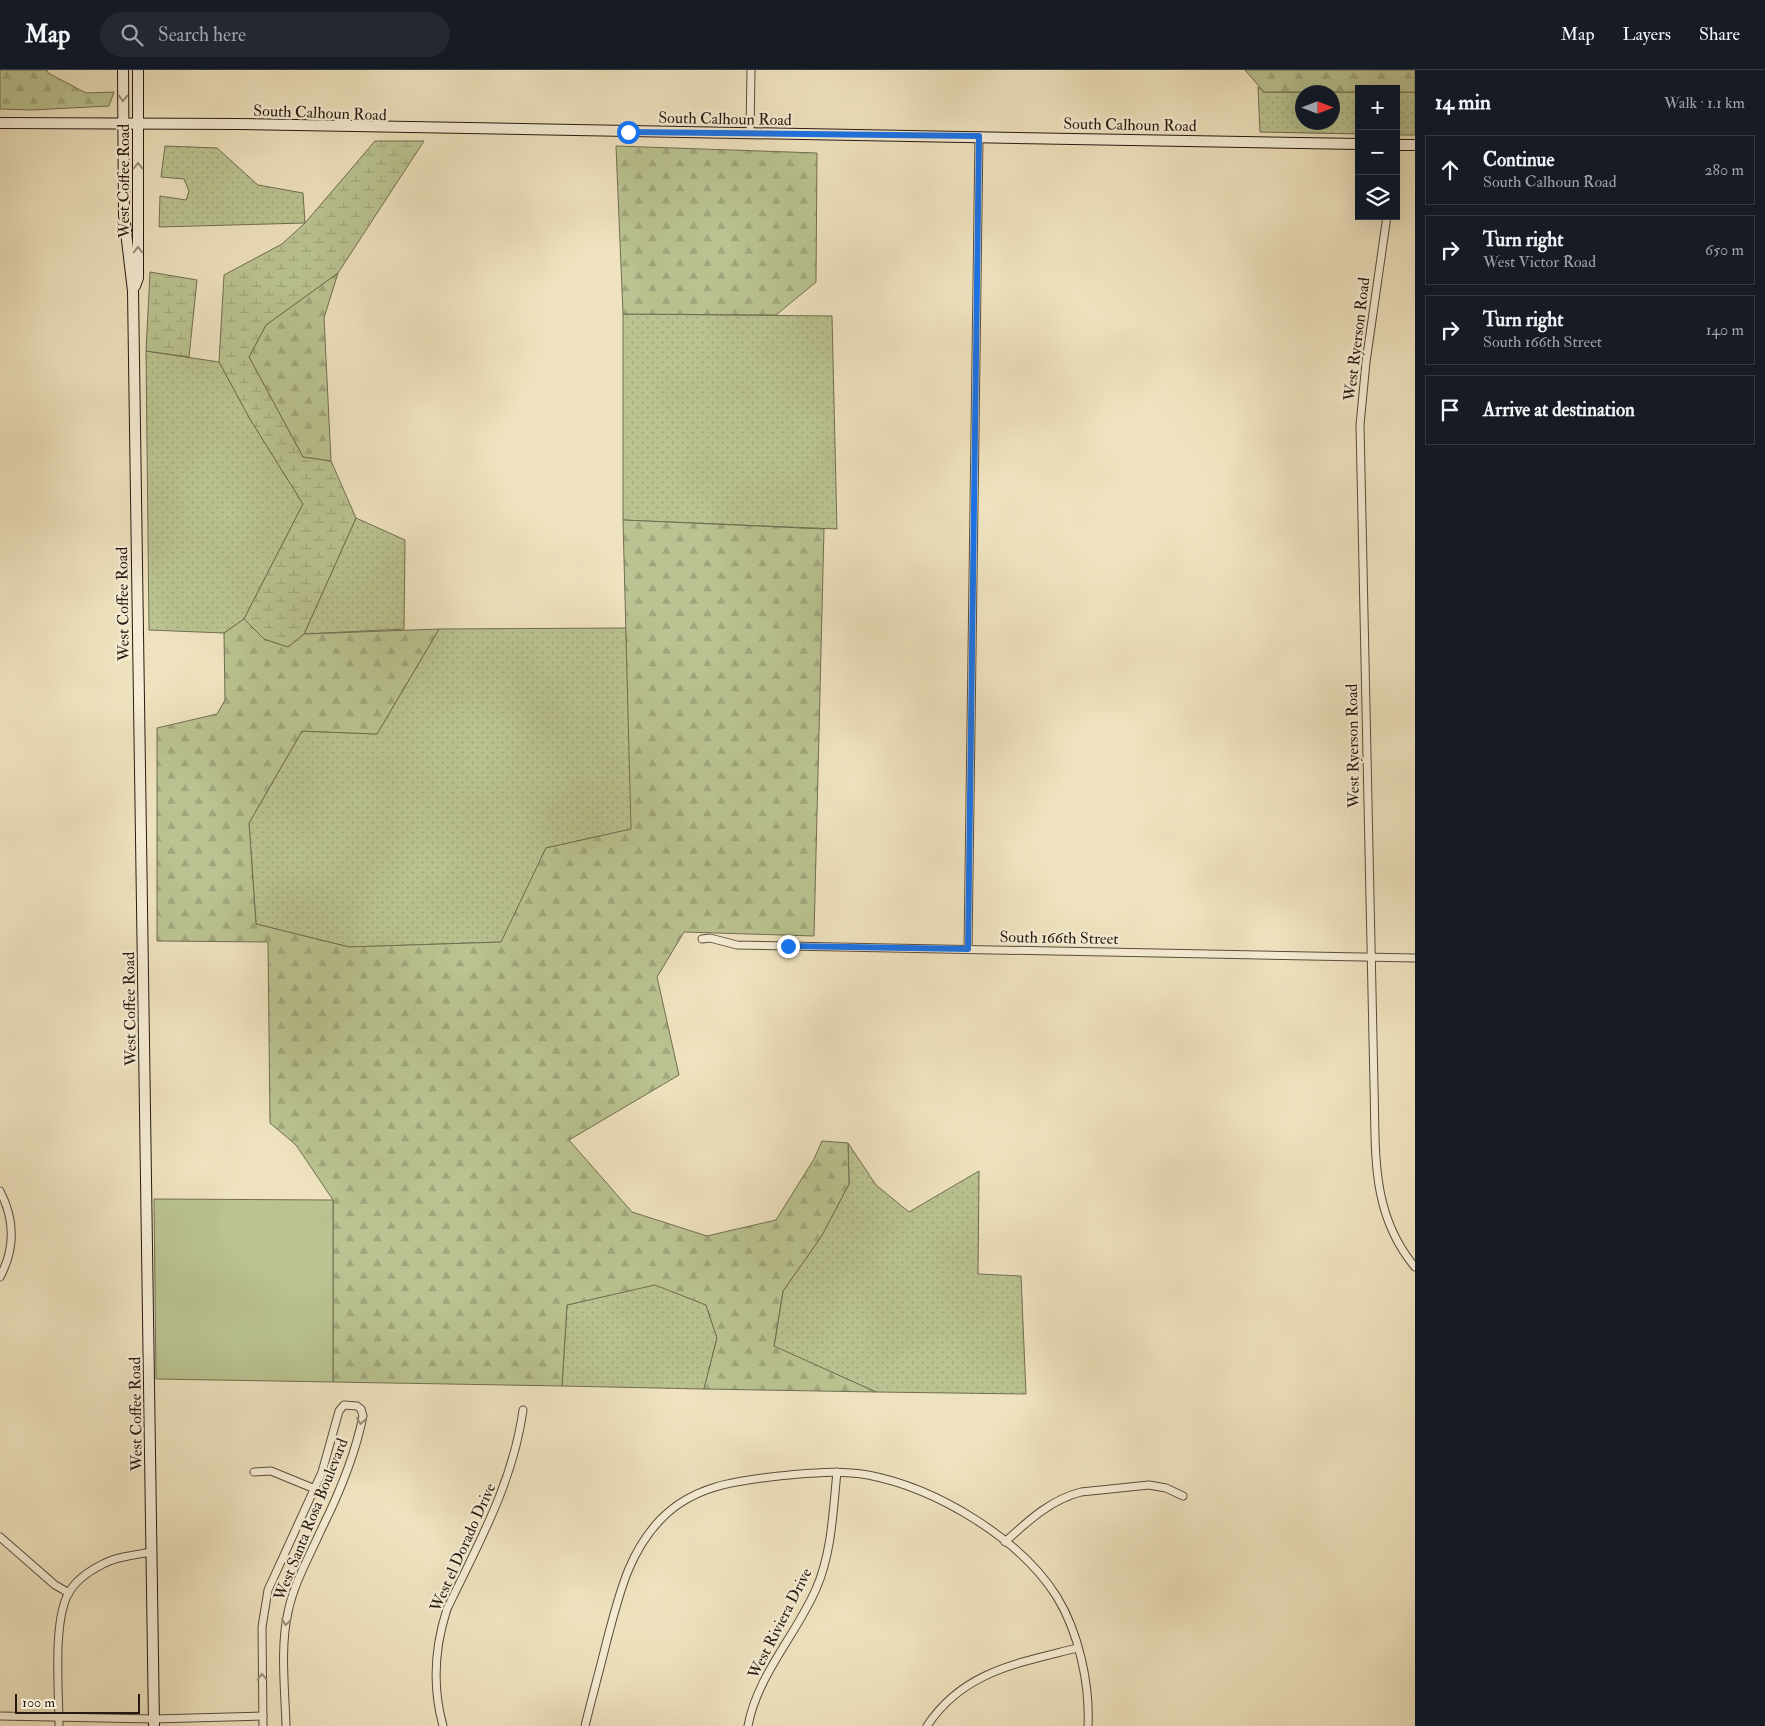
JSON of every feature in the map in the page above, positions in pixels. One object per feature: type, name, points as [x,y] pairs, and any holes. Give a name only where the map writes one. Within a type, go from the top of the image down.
[{"type":"street","name":"West Coffee Road","points":[[123,70],[124,215],[133,291],[154,1723]]},
{"type":"street","name":"West Coffee Road","points":[[133,291],[138,278],[138,70]]},
{"type":"street","points":[[750,70],[750,133]]},
{"type":"street","name":"South Calhoun Road","points":[[0,123],[238,124],[1355,144]]},
{"type":"street","points":[[968,949],[979,136]]},
{"type":"street","points":[[1400,145],[1415,145]]},
{"type":"street","name":"West Ryerson Road","points":[[1385,220],[1366,362],[1360,425],[1371,957],[1378,1188],[1390,1229],[1415,1267]]},
{"type":"street","name":"South 166th Street","points":[[702,939],[710,938],[737,945],[1415,958]]},
{"type":"street","points":[[0,1191],[9,1214],[12,1239],[10,1252],[0,1277]]},
{"type":"street","name":"West Santa Rosa Boulevard","points":[[263,1726],[262,1628],[268,1590],[315,1489],[329,1453],[338,1411],[344,1405],[360,1408],[363,1416],[350,1463],[332,1508],[298,1578],[288,1612],[284,1661],[286,1726]]},
{"type":"street","name":"West el Dorado Drive","points":[[444,1726],[435,1682],[442,1625],[505,1487],[516,1448],[523,1410]]},
{"type":"street","points":[[254,1472],[271,1471],[315,1489]]},
{"type":"street","points":[[585,1726],[618,1598],[629,1565],[642,1541],[661,1519],[693,1496],[720,1484],[754,1478],[837,1472],[869,1475],[936,1497],[968,1514],[1005,1542],[1053,1591],[1065,1610],[1078,1648],[1086,1690],[1088,1726]]},
{"type":"street","name":"West Riviera Drive","points":[[748,1726],[757,1696],[819,1581],[827,1552],[837,1472]]},
{"type":"street","points":[[1005,1542],[1044,1508],[1076,1493],[1149,1485],[1166,1488],[1183,1496]]},
{"type":"street","points":[[0,1536],[55,1585],[69,1593]]},
{"type":"street","points":[[60,1726],[60,1635],[62,1612],[69,1593],[84,1576],[104,1563],[152,1552]]},
{"type":"street","points":[[927,1726],[952,1696],[979,1677],[1078,1648]]},
{"type":"street","points":[[0,1716],[59,1717],[154,1723],[263,1716]]},
{"type":"green space","points":[[0,70],[47,70],[48,73],[86,93],[114,92],[109,106],[32,110],[0,109]]},
{"type":"green space","points":[[1245,70],[1415,70],[1415,92],[1400,92],[1400,85],[1355,85],[1355,92],[1340,92],[1340,85],[1295,85],[1295,92],[1264,92]]},
{"type":"green space","points":[[1258,87],[1264,92],[1295,92],[1295,130],[1340,130],[1340,92],[1355,92],[1355,134],[1260,132]]},
{"type":"green space","points":[[1400,92],[1415,92],[1415,135],[1400,135]]},
{"type":"green space","points":[[375,141],[424,141],[338,273],[266,325],[249,357],[303,457],[331,461],[356,518],[304,634],[288,647],[264,639],[244,619],[303,504],[250,419],[219,362],[224,275],[282,244],[305,223]]},
{"type":"green space","points":[[165,146],[217,148],[258,185],[303,193],[305,223],[159,227],[160,196],[186,200],[189,191],[184,179],[161,177]]},
{"type":"green space","points":[[616,146],[817,153],[816,282],[776,315],[623,314]]},
{"type":"green space","points":[[150,272],[197,280],[189,357],[146,351]]},
{"type":"green space","points":[[338,273],[324,318],[331,461],[303,457],[249,357],[266,325]]},
{"type":"green space","points":[[623,314],[832,316],[837,529],[623,520]]},
{"type":"green space","points":[[146,351],[219,362],[250,419],[303,504],[244,619],[224,633],[149,630]]},
{"type":"green space","points":[[356,518],[405,540],[404,629],[304,634]]},
{"type":"green space","points":[[623,520],[824,529],[814,936],[684,932],[657,977],[679,1075],[569,1140],[632,1212],[707,1236],[776,1220],[814,1159],[822,1141],[848,1143],[849,1184],[821,1237],[783,1291],[774,1346],[876,1392],[704,1389],[717,1338],[706,1305],[655,1285],[567,1305],[562,1386],[333,1382],[333,1200],[296,1145],[270,1123],[268,942],[157,941],[157,728],[217,714],[225,700],[224,633],[244,619],[264,639],[288,647],[304,634],[439,629],[377,734],[302,731],[249,823],[256,924],[349,947],[501,942],[546,848],[631,829]]},
{"type":"green space","points":[[626,628],[632,829],[546,848],[502,942],[349,947],[256,924],[249,823],[302,731],[377,734],[439,629]]},
{"type":"green space","points":[[848,1143],[876,1185],[909,1212],[979,1171],[978,1274],[1021,1276],[1026,1394],[876,1392],[774,1347],[783,1291],[821,1237],[849,1184]]},
{"type":"green space","points":[[154,1199],[333,1200],[333,1382],[156,1379]]},
{"type":"green space","points":[[655,1284],[706,1305],[717,1338],[704,1389],[562,1386],[567,1305]]},
{"type":"route","points":[[628,132],[979,136],[968,949],[788,946]]}]
